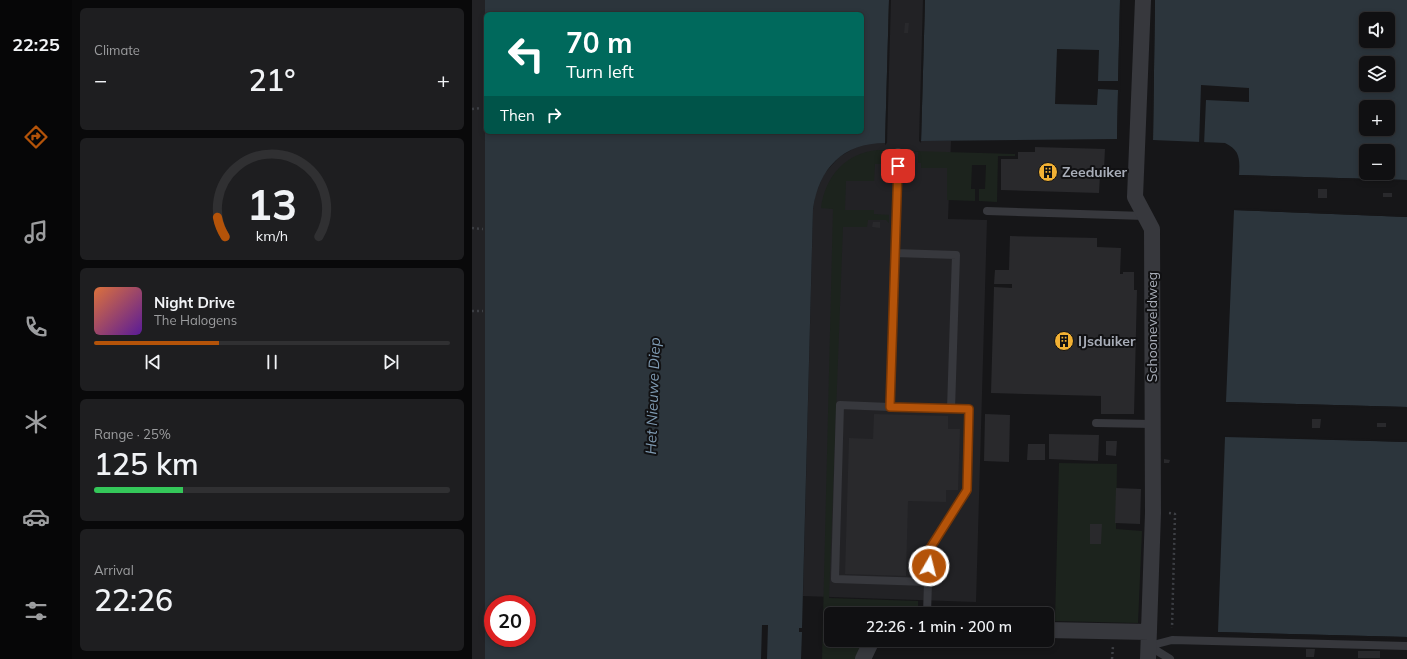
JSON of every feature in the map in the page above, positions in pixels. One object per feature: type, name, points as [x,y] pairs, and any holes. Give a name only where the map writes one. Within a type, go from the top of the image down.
[{"type":"street","name":"Schooneveldweg","points":[[1143,0],[1135,197],[1152,229],[1153,513],[1149,646]]},
{"type":"street","points":[[1054,631],[1149,646]]},
{"type":"street","points":[[864,659],[869,647]]},
{"type":"lane","points":[[890,407],[898,152]]},
{"type":"lane","points":[[987,211],[1145,216]]},
{"type":"lane","points":[[895,253],[956,255],[951,409]]},
{"type":"lane","points":[[927,607],[928,582],[929,550],[967,490],[969,409],[840,405],[835,579],[928,582]]},
{"type":"lane","points":[[1096,423],[1152,424]]},
{"type":"lane","points":[[1149,646],[1172,640],[1407,646]]},
{"type":"lane","points":[[1149,646],[1170,659]]},
{"type":"path","points":[[472,109],[481,108]]},
{"type":"path","points":[[472,228],[483,229]]},
{"type":"path","points":[[472,311],[482,311]]},
{"type":"path","points":[[1153,513],[1175,514],[1172,640]]},
{"type":"shaded area","points":[[472,0],[485,0],[485,659],[472,659]]},
{"type":"shaded area","points":[[889,0],[925,0],[921,141],[951,141],[948,219],[987,220],[976,602],[803,596],[813,209],[815,195],[824,174],[839,157],[858,146],[869,143],[885,142]]},
{"type":"shaded area","points":[[878,150],[1015,154],[1015,156],[998,156],[997,202],[979,201],[979,189],[985,189],[986,165],[972,165],[971,189],[975,189],[975,201],[947,200],[947,168],[921,168],[921,163],[918,163],[918,152],[887,151],[887,164],[875,164],[874,181],[846,181],[845,210],[874,210],[874,214],[889,215],[889,223],[886,220],[868,220],[867,227],[843,227],[829,598],[918,601],[918,607],[824,607],[824,647],[860,647],[856,659],[822,659],[833,209],[821,208],[827,186],[839,168],[847,161],[866,152]]},
{"type":"shaded area","points":[[1059,463],[1117,464],[1116,529],[1142,531],[1138,623],[1055,621]]},
{"type":"water","name":"Het Nieuwe Diep","points":[[485,0],[889,0],[885,143],[870,144],[857,148],[845,153],[836,161],[827,170],[821,181],[816,194],[813,209],[802,628],[799,628],[799,632],[802,632],[801,659],[485,659],[485,647],[536,647],[536,595],[485,595],[485,134],[864,134],[864,12],[485,12]]},
{"type":"water","points":[[925,0],[1120,0],[1117,139],[921,141]]},
{"type":"water","points":[[1155,0],[1407,0],[1407,180],[1395,180],[1395,144],[1359,144],[1359,179],[1239,175],[1238,156],[1234,149],[1225,143],[1153,140]]},
{"type":"water","points":[[1234,210],[1407,217],[1407,407],[1226,402]]},
{"type":"water","points":[[1225,437],[1407,442],[1407,637],[1218,632]]},
{"type":"pier","points":[[889,0],[891,0],[887,143],[885,145]]},
{"type":"pier","points":[[923,0],[925,0],[921,143],[919,141]]},
{"type":"pier","points":[[1120,0],[1122,0],[1119,139],[1117,139],[1118,90],[1098,89],[1097,105],[1055,104],[1057,49],[1099,50],[1098,81],[1118,81]]},
{"type":"pier","points":[[1153,0],[1155,0],[1153,140],[1151,140]]},
{"type":"pier","points":[[1201,85],[1249,88],[1249,102],[1206,100],[1204,145],[1199,145]]},
{"type":"pier","points":[[1237,175],[1359,179],[1359,180],[1407,180],[1407,182],[1239,177]]},
{"type":"pier","points":[[1234,208],[1407,215],[1407,217],[1232,210]]},
{"type":"pier","points":[[1224,402],[1407,407],[1407,409],[1226,404]]},
{"type":"pier","points":[[1223,436],[1407,440],[1407,442]]},
{"type":"pier","points":[[762,625],[768,625],[767,659],[761,659]]},
{"type":"pier","points":[[1216,632],[1407,637],[1407,639],[1218,634]]},
{"type":"building","points":[[905,23],[909,23],[908,33],[904,33]]},
{"type":"building","name":"Zeeduiker","points":[[1035,147],[1105,149],[1104,169],[1094,169],[1094,175],[1100,175],[1099,193],[1001,190],[1001,159],[1018,159],[1018,152],[1035,152]]},
{"type":"building","points":[[1318,189],[1327,189],[1327,198],[1318,198]]},
{"type":"building","points":[[1383,193],[1392,193],[1392,197],[1383,197]]},
{"type":"building","points":[[873,222],[880,222],[880,228],[872,227]]},
{"type":"building","name":"IJsduiker","points":[[1010,236],[1097,238],[1097,247],[1121,248],[1120,274],[1123,274],[1123,272],[1134,272],[1134,290],[1137,290],[1134,414],[1101,414],[1101,396],[991,393],[994,287],[1012,288],[1012,284],[994,284],[995,270],[1009,270]]},
{"type":"building","points":[[874,414],[948,416],[948,429],[960,429],[958,490],[946,490],[946,502],[908,501],[906,576],[845,574],[849,438],[873,439]]},
{"type":"building","points":[[985,414],[1010,415],[1009,462],[984,461]]},
{"type":"building","points":[[1312,419],[1321,419],[1320,428],[1312,428]]},
{"type":"building","points":[[1377,423],[1386,423],[1386,427],[1377,427]]},
{"type":"building","points":[[1049,434],[1099,435],[1098,461],[1049,459]]},
{"type":"building","points":[[1106,441],[1117,441],[1116,456],[1106,455]]},
{"type":"building","points":[[1028,444],[1045,444],[1045,460],[1027,460]]},
{"type":"building","points":[[1164,459],[1170,460],[1169,463],[1164,463]]},
{"type":"building","points":[[1116,488],[1141,489],[1140,524],[1115,523]]},
{"type":"building","points":[[1090,524],[1102,524],[1101,544],[1090,544]]},
{"type":"building","points":[[1306,649],[1315,649],[1314,657],[1306,657]]},
{"type":"building","points":[[1358,651],[1380,651],[1380,658],[1358,658]]},
{"type":"place","name":"Zeeduiker","points":[[1048,172]]},
{"type":"place","name":"IJsduiker","points":[[1064,341]]},
{"type":"route","points":[[898,166],[890,407],[969,409],[967,490],[929,550],[929,566]]}]
